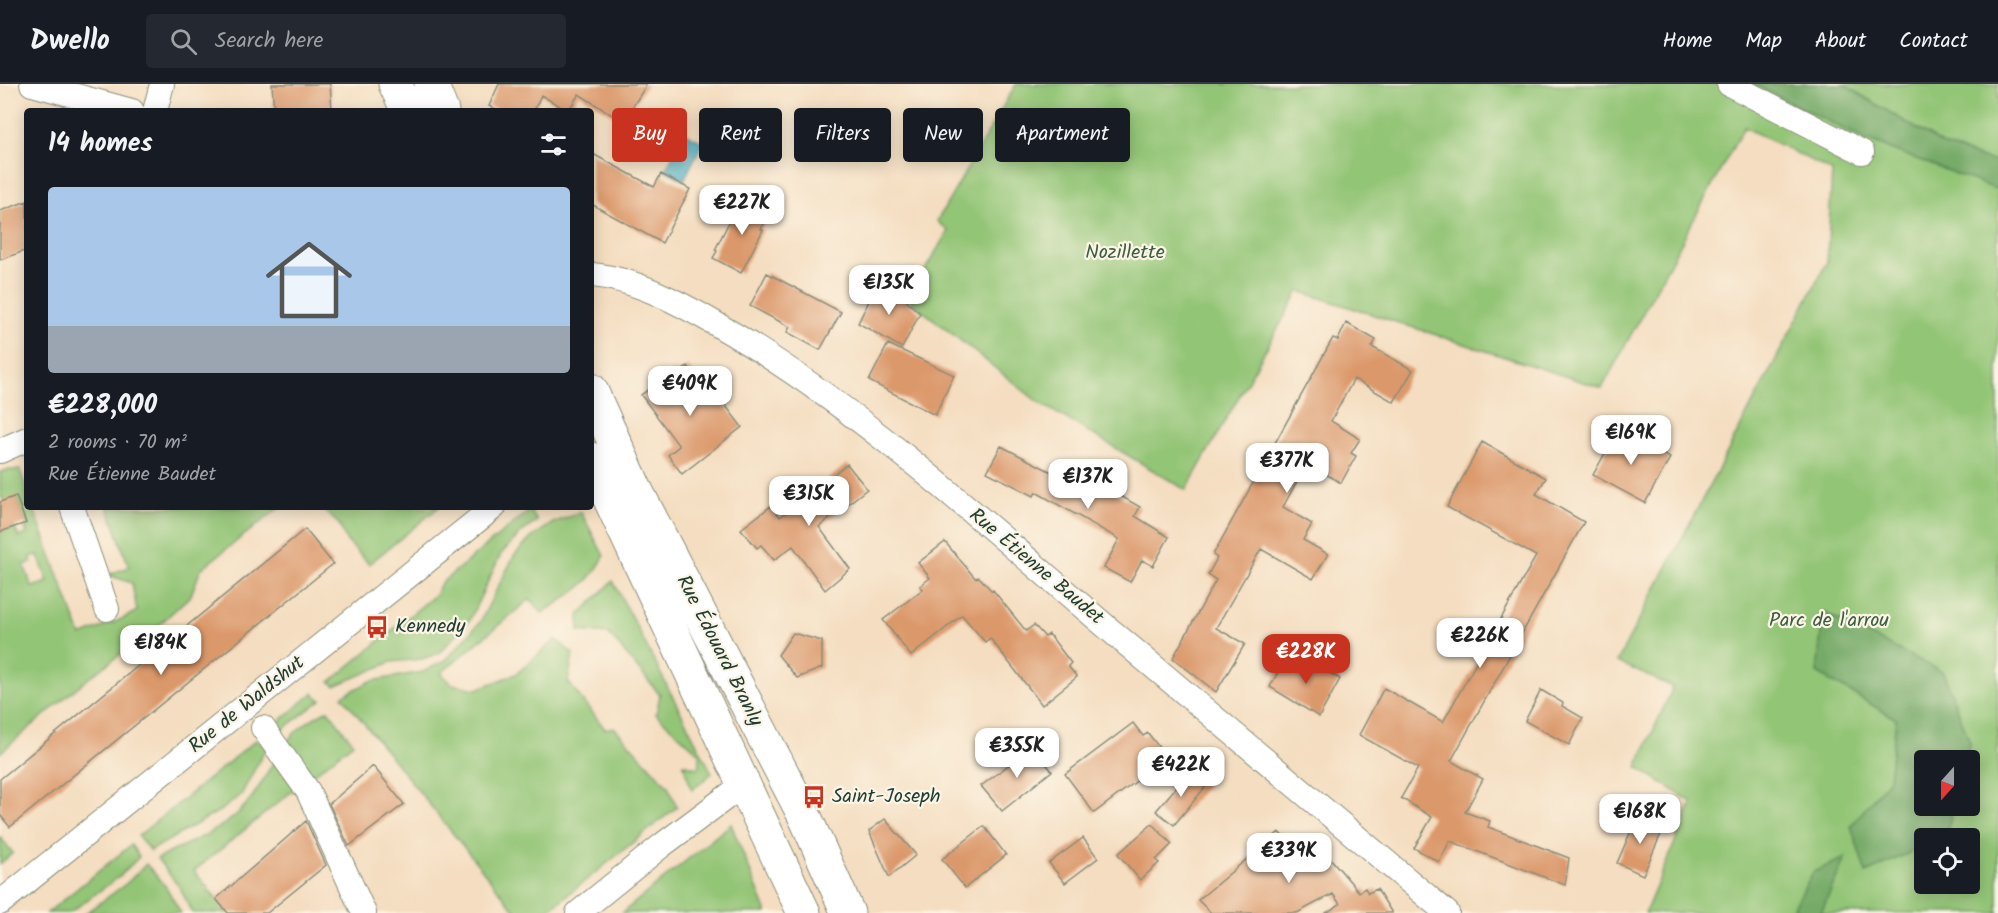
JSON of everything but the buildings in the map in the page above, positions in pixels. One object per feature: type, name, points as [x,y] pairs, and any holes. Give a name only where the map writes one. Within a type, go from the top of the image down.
[{"type":"main road","points":[[395,84],[407,108]]},
{"type":"main road","points":[[431,84],[441,108]]},
{"type":"main road","name":"Rue Édouard Branly","points":[[596,412],[806,819],[848,913]]},
{"type":"main road","name":"Rue Édouard Branly","points":[[594,465],[804,913]]},
{"type":"street","points":[[32,84],[121,108]]},
{"type":"street","points":[[156,108],[162,84]]},
{"type":"street","points":[[1729,84],[1862,152]]},
{"type":"street","name":"Rue Étienne Baudet","points":[[594,276],[648,290],[701,316],[754,346],[847,413],[931,477],[1259,758],[1447,913]]},
{"type":"street","points":[[0,451],[24,440]]},
{"type":"street","points":[[73,510],[107,609]]},
{"type":"street","name":"Rue de Waldshut","points":[[0,903],[490,510]]},
{"type":"street","points":[[263,728],[308,791],[364,913]]},
{"type":"street","points":[[578,913],[661,846],[744,784]]},
{"type":"green space","points":[[1016,84],[1998,84],[1998,913],[1645,913],[1692,802],[1637,767],[1673,687],[1617,662],[1827,262],[1832,171],[1744,127],[1602,388],[1299,291],[1186,490],[1038,402],[908,299],[948,231],[937,221],[971,162],[983,162],[983,141],[995,120],[995,162],[1130,162],[1130,108],[1002,108]]},
{"type":"green space","points":[[1753,84],[1843,84],[1944,145],[1998,163],[1998,190],[1866,140]]},
{"type":"green space","points":[[20,470],[24,481],[24,510],[34,510],[81,636],[137,611],[132,583],[108,575],[129,567],[109,510],[276,510],[201,569],[191,595],[161,623],[80,685],[0,753],[0,532],[14,527],[19,537],[27,534],[25,528],[28,527],[16,497],[4,501],[0,497],[0,472]],"holes":[[[38,555],[48,582],[32,587],[24,565],[32,562],[30,557]]]},
{"type":"green space","points":[[323,510],[435,510],[369,564],[346,540],[339,524]]},
{"type":"green space","points":[[530,510],[537,521],[521,533],[501,554],[469,621],[439,653],[422,659],[391,662],[335,686],[330,682],[436,594],[441,583]]},
{"type":"green space","points":[[581,512],[604,556],[593,574],[578,589],[542,613],[530,599],[441,673],[452,684],[477,689],[516,674],[556,639],[573,654],[568,682],[605,729],[614,727],[668,786],[677,807],[545,913],[517,913],[342,696],[371,681],[423,672],[446,660],[480,622],[514,556],[531,538],[553,523]]},
{"type":"green space","points":[[613,581],[712,773],[692,790],[683,764],[698,768],[700,754],[656,714],[660,695],[609,634],[579,631],[579,615]]},
{"type":"green space","name":"Parc de l'arrou","points":[[1823,612],[1943,672],[1970,742],[1968,750],[1914,750],[1914,816],[1951,816],[1948,828],[1914,828],[1914,851],[1866,873],[1851,826],[1889,779],[1896,719],[1817,673]]},
{"type":"green space","points":[[313,693],[321,700],[282,730],[275,740],[268,731]]},
{"type":"green space","points":[[328,710],[353,743],[305,781],[281,749],[302,726]]},
{"type":"green space","points":[[256,740],[266,748],[241,795],[221,810],[150,851],[138,836]]},
{"type":"green space","points":[[274,761],[296,788],[194,871],[228,913],[193,913],[178,885],[157,859],[209,833],[236,815],[253,796]]},
{"type":"green space","points":[[731,824],[767,913],[622,913]]},
{"type":"green space","points":[[0,837],[13,853],[0,864]]},
{"type":"green space","points":[[131,845],[139,857],[120,876],[69,913],[47,913]]},
{"type":"green space","points":[[1845,858],[1821,913],[1804,913],[1794,907],[1813,872]]},
{"type":"green space","points":[[146,864],[166,887],[181,913],[86,913],[127,883]]},
{"type":"water","points":[[687,134],[699,140],[699,150],[684,180],[665,170],[669,162],[687,162]]},
{"type":"place","name":"Kennedy","points":[[377,627]]},
{"type":"place","name":"Saint-Joseph","points":[[814,797]]},
{"type":"park label","name":"Nozillette","points":[[1125,253]]}]
